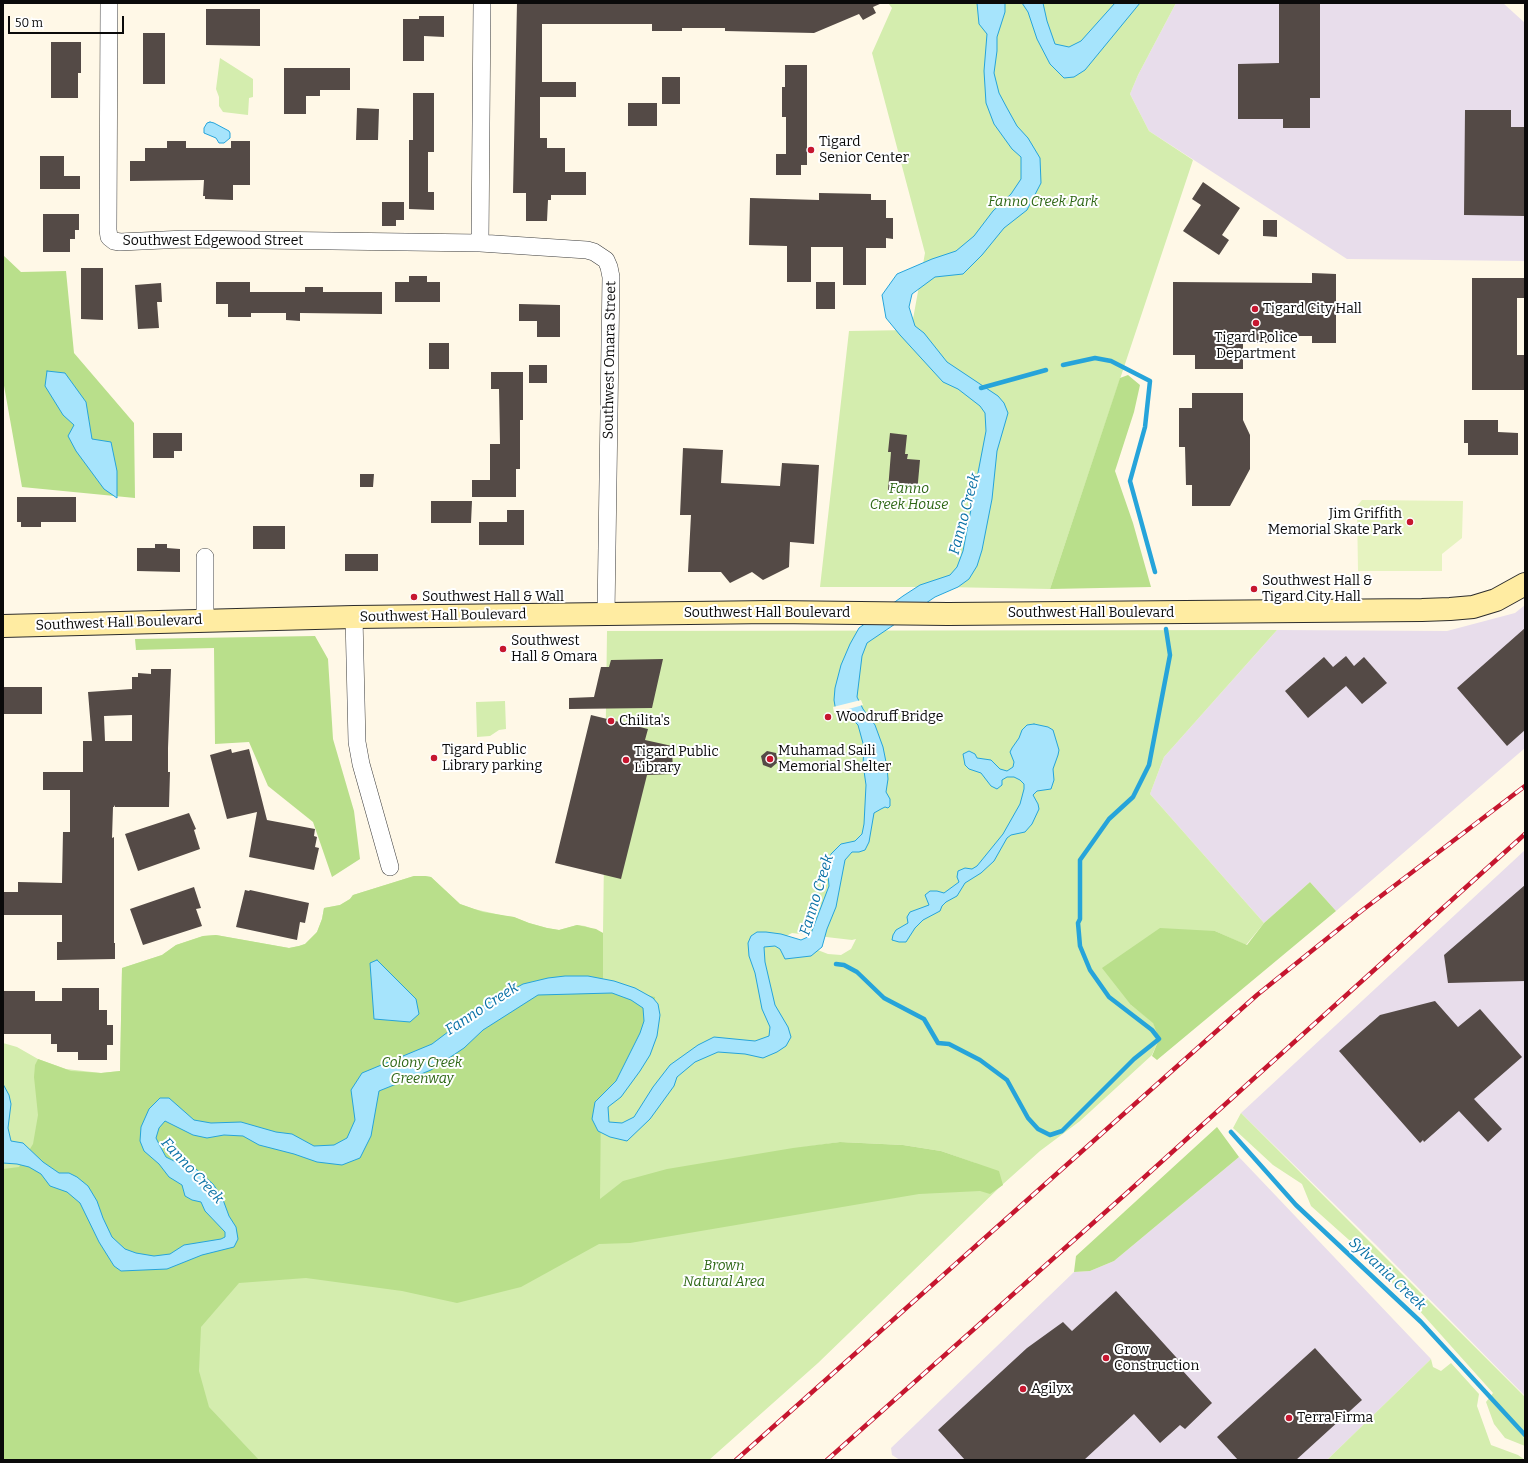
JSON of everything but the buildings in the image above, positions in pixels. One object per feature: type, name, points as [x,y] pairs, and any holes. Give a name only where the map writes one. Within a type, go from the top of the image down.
[{"type":"main road","name":"Southwest Hall Boulevard","points":[[3,626],[354,617],[606,614],[780,612],[948,614],[1450,609],[1473,607],[1496,600],[1525,584]]},
{"type":"street","name":"Southwest Edgewood Street","points":[[109,3],[108,230],[109,237],[114,241],[185,239],[480,244]]},
{"type":"street","points":[[480,244],[482,3]]},
{"type":"street","name":"Southwest Omara Street","points":[[480,244],[587,250],[606,260],[609,267],[611,277],[606,614]]},
{"type":"street","points":[[205,557],[205,621]]},
{"type":"street","points":[[354,617],[357,742],[363,771],[390,866]]},
{"type":"shaded area","points":[[1176,3],[1503,3],[1525,23],[1525,261],[1347,259],[1149,131],[1130,94],[1138,75]]},
{"type":"shaded area","points":[[1525,605],[1525,748],[1336,911],[1310,882],[1264,923],[1150,794],[1164,757],[1277,630],[1447,631],[1515,613]]},
{"type":"shaded area","points":[[1525,850],[1525,1396],[1375,1244],[1241,1113]]},
{"type":"shaded area","points":[[1239,1157],[1431,1359],[1327,1460],[900,1460],[892,1455],[891,1448],[1074,1272],[1090,1271],[1114,1261]]},
{"type":"green space","name":"Fanno Creek Park","points":[[888,3],[1176,3],[1138,75],[1130,94],[1149,131],[1193,160],[1050,589],[820,587],[849,331],[911,330],[925,253],[872,53],[892,8]]},
{"type":"green space","points":[[220,58],[253,79],[253,97],[249,98],[248,115],[223,112],[219,106],[219,97],[216,89]]},
{"type":"green space","points":[[3,255],[21,272],[66,271],[74,353],[134,423],[135,498],[22,487],[3,380]]},
{"type":"green space","points":[[1128,375],[1140,385],[1134,412],[1115,471],[1133,523],[1151,587],[1050,589],[1120,378]]},
{"type":"green space","name":"Jim Griffith Memorial Skate Park","points":[[1362,500],[1463,501],[1462,538],[1442,554],[1442,571],[1358,571],[1357,506]]},
{"type":"green space","name":"Brown Natural Area","points":[[1277,630],[1164,757],[1150,794],[1264,923],[1246,945],[1215,931],[1131,1005],[1153,1022],[1159,1039],[1152,1055],[1080,1121],[1040,1151],[1002,1185],[818,1363],[709,1460],[3,1460],[3,1043],[17,1047],[38,1059],[66,1069],[101,1073],[120,1071],[122,968],[162,955],[176,945],[203,936],[216,935],[289,948],[299,946],[305,944],[317,932],[324,908],[340,905],[350,899],[353,895],[414,876],[431,877],[460,904],[474,909],[514,917],[547,928],[559,930],[577,925],[585,926],[603,933],[607,631]],"holes":[[[792,933],[852,940],[856,939],[851,949],[841,955],[828,954],[797,942],[781,939]],[[840,1142],[903,1145],[941,1151],[975,1163],[785,1150]]]},
{"type":"green space","points":[[315,636],[328,659],[333,739],[354,811],[360,859],[332,877],[313,822],[268,786],[249,742],[215,744],[214,648],[136,650],[135,639]]},
{"type":"green space","points":[[505,701],[506,729],[499,730],[490,736],[477,737],[476,702]]},
{"type":"green space","name":"Colony Creek Greenway","points":[[414,876],[431,877],[460,904],[483,912],[514,917],[529,923],[559,930],[577,925],[596,929],[603,933],[603,985],[655,997],[656,1026],[617,1088],[601,1101],[600,1199],[623,1181],[667,1169],[793,1148],[840,1142],[903,1145],[941,1151],[999,1171],[1003,1185],[990,1194],[980,1191],[919,1194],[630,1243],[599,1244],[521,1287],[457,1303],[402,1291],[306,1278],[239,1283],[201,1327],[199,1371],[209,1407],[259,1460],[3,1460],[3,1169],[19,1167],[33,1144],[38,1115],[34,1077],[35,1065],[38,1059],[71,1071],[101,1073],[120,1071],[122,968],[162,955],[176,945],[203,936],[216,935],[289,948],[299,946],[305,944],[317,932],[324,908],[340,905],[350,899],[353,895]]},
{"type":"green space","points":[[1310,882],[1336,911],[1157,1060],[1152,1056],[1159,1039],[1153,1023],[1131,1005],[1102,968],[1160,928],[1215,931],[1247,945],[1264,923]]},
{"type":"green space","points":[[1241,1113],[1525,1397],[1525,1446],[1505,1438],[1494,1424],[1486,1402],[1493,1393],[1417,1308],[1358,1248],[1311,1206],[1302,1184],[1273,1165],[1233,1128]]},
{"type":"green space","points":[[1217,1127],[1239,1157],[1114,1261],[1090,1271],[1074,1272],[1076,1256]]},
{"type":"green space","points":[[1431,1359],[1433,1367],[1441,1371],[1451,1363],[1479,1394],[1477,1406],[1491,1445],[1518,1455],[1525,1460],[1327,1460]]},
{"type":"water","points":[[977,3],[1005,3],[1005,12],[997,37],[994,73],[999,93],[1007,108],[1017,126],[1028,138],[1040,158],[1041,183],[1027,210],[1004,228],[982,255],[963,274],[935,277],[912,294],[909,307],[915,326],[924,333],[947,362],[998,396],[1004,403],[1008,413],[997,451],[992,499],[982,550],[977,566],[969,579],[958,587],[935,597],[867,643],[862,656],[857,697],[863,709],[875,725],[883,747],[888,779],[886,792],[890,799],[890,806],[874,813],[869,842],[865,850],[852,852],[845,860],[836,907],[827,929],[822,947],[811,956],[785,959],[780,949],[775,946],[764,947],[765,962],[775,1005],[788,1027],[791,1037],[786,1046],[763,1058],[745,1054],[718,1052],[695,1062],[677,1077],[674,1086],[650,1119],[627,1141],[610,1137],[598,1131],[592,1119],[595,1102],[616,1081],[640,1033],[644,1021],[643,1008],[631,1000],[612,993],[538,995],[483,1030],[464,1048],[431,1070],[379,1091],[371,1136],[360,1158],[342,1165],[317,1162],[294,1154],[259,1145],[243,1136],[224,1135],[207,1138],[193,1135],[165,1121],[159,1128],[156,1138],[166,1157],[180,1164],[196,1169],[213,1184],[222,1197],[229,1216],[236,1227],[238,1239],[234,1247],[202,1255],[167,1269],[121,1271],[114,1266],[99,1242],[80,1203],[67,1192],[50,1186],[41,1174],[29,1167],[3,1163],[3,1084],[9,1095],[11,1104],[8,1128],[11,1141],[23,1143],[43,1162],[59,1173],[69,1173],[77,1177],[88,1186],[97,1201],[112,1237],[125,1249],[136,1253],[154,1256],[170,1254],[184,1245],[225,1237],[225,1232],[205,1211],[201,1202],[192,1200],[185,1196],[182,1185],[169,1177],[159,1164],[144,1151],[140,1141],[141,1127],[149,1109],[160,1098],[169,1098],[194,1120],[211,1123],[241,1122],[276,1132],[292,1134],[314,1146],[334,1145],[347,1138],[355,1120],[351,1090],[362,1073],[432,1044],[481,1007],[523,984],[548,978],[565,976],[588,976],[614,981],[635,988],[653,998],[658,1004],[660,1015],[657,1036],[650,1055],[621,1097],[608,1107],[609,1122],[622,1123],[634,1117],[653,1087],[670,1065],[698,1045],[714,1037],[755,1041],[769,1036],[770,1027],[762,1009],[755,973],[749,956],[748,943],[751,936],[757,932],[766,932],[781,934],[801,940],[810,936],[829,886],[828,875],[831,854],[841,844],[855,841],[862,834],[864,824],[866,785],[863,764],[864,747],[858,725],[848,715],[843,716],[836,712],[834,700],[835,688],[841,665],[859,628],[920,585],[950,575],[957,567],[963,551],[986,431],[985,413],[980,406],[958,389],[943,382],[900,335],[886,318],[882,295],[897,274],[932,259],[956,251],[974,236],[993,211],[1011,194],[1021,179],[1021,157],[1012,149],[994,124],[986,103],[984,71],[987,34],[979,24]]},
{"type":"water","points":[[1022,3],[1043,3],[1047,21],[1055,44],[1069,47],[1081,41],[1115,3],[1140,3],[1085,70],[1074,77],[1064,78],[1050,64],[1037,39],[1028,12]]},
{"type":"water","points":[[210,122],[229,131],[230,138],[224,143],[219,143],[216,138],[204,133],[204,128],[207,123]]},
{"type":"water","points":[[47,371],[65,373],[86,402],[92,439],[111,442],[117,471],[117,498],[104,489],[76,451],[68,436],[74,425],[63,415],[45,386]]},
{"type":"water","points":[[1034,724],[1048,727],[1053,730],[1059,750],[1053,769],[1054,780],[1051,789],[1037,791],[1033,795],[1039,809],[1032,824],[1025,832],[1011,835],[1007,838],[994,861],[981,873],[965,883],[957,896],[946,902],[940,911],[923,920],[915,928],[906,942],[892,940],[896,930],[908,923],[907,917],[910,912],[929,905],[925,895],[930,891],[944,893],[959,882],[957,877],[958,871],[965,868],[972,869],[977,866],[1003,834],[1020,804],[1024,784],[1020,780],[1014,777],[1007,777],[1002,780],[1002,785],[997,789],[991,786],[981,773],[969,769],[965,765],[963,754],[969,751],[975,754],[977,758],[991,760],[1000,769],[1007,771],[1013,767],[1014,762],[1010,752],[1022,730],[1027,725]]},
{"type":"water","points":[[377,960],[416,999],[419,1014],[410,1022],[374,1019],[370,963]]},
{"type":"pier","points":[[861,700],[863,705],[834,713],[833,707]]},
{"type":"waterway","name":"Fanno Creek","points":[[1063,365],[1095,358],[1111,361],[1150,381],[1145,427],[1130,481],[1155,572]]},
{"type":"waterway","name":"Fanno Creek","points":[[981,388],[1046,370]]},
{"type":"waterway","name":"Fanno Creek","points":[[836,964],[844,965],[857,972],[884,998],[924,1019],[938,1043],[949,1044],[980,1060],[1007,1080],[1028,1118],[1038,1129],[1050,1135],[1062,1131],[1134,1059],[1159,1039],[1152,1030],[1109,997],[1090,970],[1080,946],[1078,923],[1080,919],[1080,860],[1109,819],[1133,797],[1149,765],[1170,655],[1166,629]]},
{"type":"waterway","name":"Sylvania Creek","points":[[1231,1132],[1296,1205],[1421,1322],[1525,1435]]},
{"type":"railway","points":[[736,1460],[1257,995],[1360,912],[1525,786]]},
{"type":"railway","points":[[827,1460],[1129,1191],[1525,834]]},
{"type":"place","name":"Tigard Senior Center","points":[[811,150]]},
{"type":"place","name":"Tigard City Hall","points":[[1255,309]]},
{"type":"place","name":"Tigard Police Department","points":[[1256,323]]},
{"type":"place","name":"Jim Griffith Memorial Skate Park","points":[[1410,522]]},
{"type":"place","name":"Southwest Hall & Tigard City Hall","points":[[1254,589]]},
{"type":"place","name":"Southwest Hall & Wall","points":[[414,597]]},
{"type":"place","name":"Southwest Hall & Omara","points":[[503,649]]},
{"type":"place","name":"Woodruff Bridge","points":[[828,717]]},
{"type":"place","name":"Chilita's","points":[[611,721]]},
{"type":"place","name":"Tigard Public Library parking","points":[[434,758]]},
{"type":"place","name":"Muhamad Saili Memorial Shelter","points":[[770,759]]},
{"type":"place","name":"Tigard Public Library","points":[[626,760]]},
{"type":"place","name":"Grow Construction","points":[[1106,1358]]},
{"type":"place","name":"Agilyx","points":[[1023,1389]]},
{"type":"place","name":"Terra Firma","points":[[1289,1418]]},
{"type":"park label","name":"Fanno Creek House","points":[[909,498]]}]
